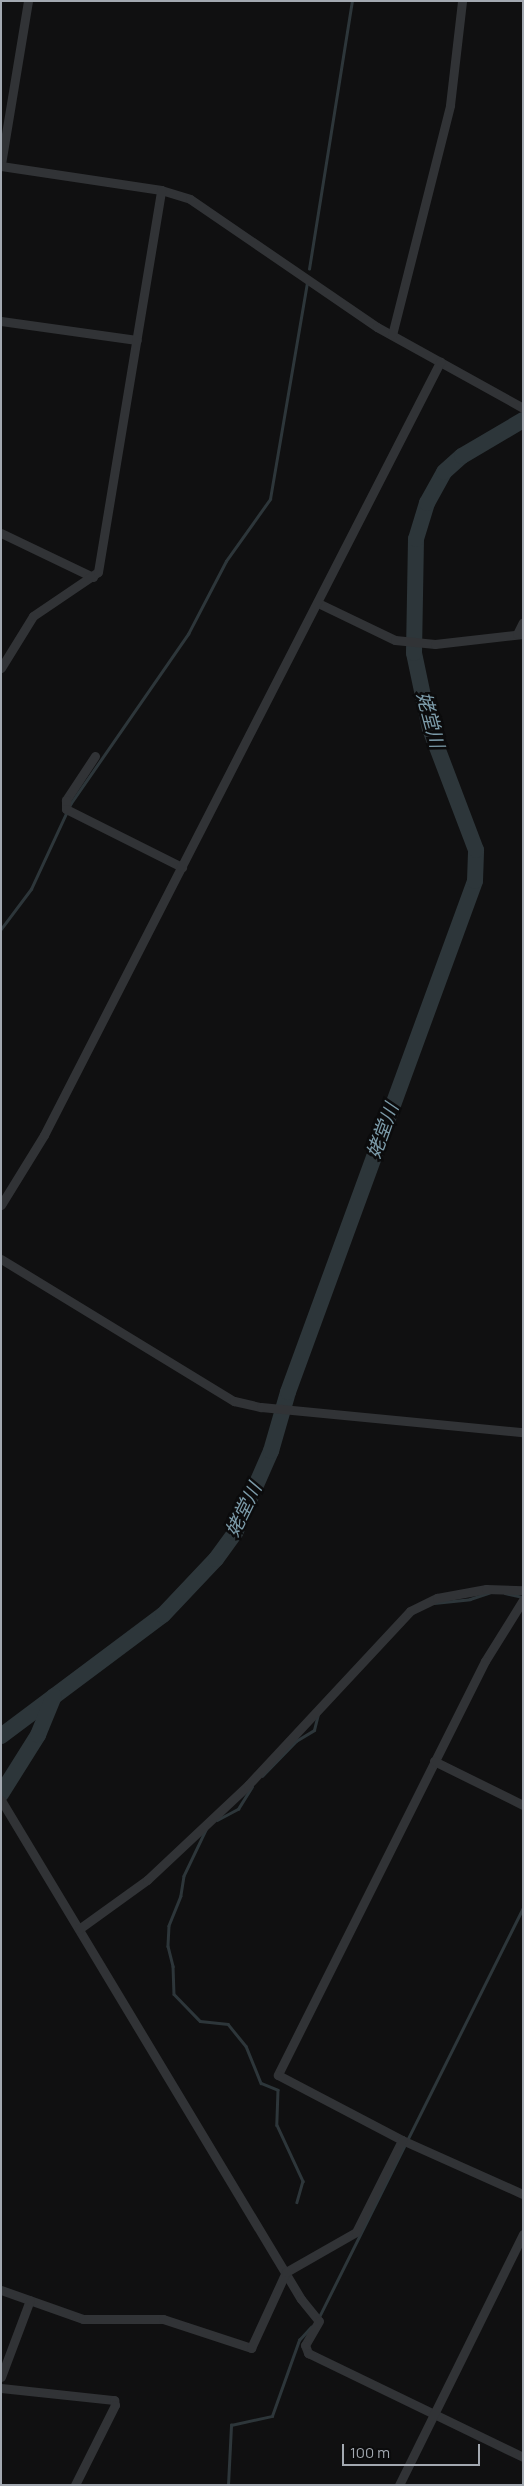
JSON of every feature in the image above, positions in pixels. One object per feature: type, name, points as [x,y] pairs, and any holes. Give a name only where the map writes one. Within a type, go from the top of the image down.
[{"type":"street","points":[[28,1],[1,165],[161,190],[200,204],[392,335],[520,407]]},
{"type":"street","points":[[392,335],[450,105],[462,1]]},
{"type":"street","points":[[1,668],[33,616],[93,577],[101,560],[161,190]]},
{"type":"street","points":[[1,320],[137,340]]},
{"type":"street","points":[[1,1205],[44,1135],[440,362]]},
{"type":"street","points":[[1,533],[93,577]]},
{"type":"street","points":[[318,603],[395,640],[429,644],[520,634],[523,622]]},
{"type":"street","points":[[95,756],[66,800],[66,809],[182,867]]},
{"type":"street","points":[[1,1259],[16,1264],[234,1401],[261,1408],[523,1432]]},
{"type":"street","points":[[79,1929],[147,1880],[248,1785],[410,1611],[438,1598],[480,1590],[523,1590]]},
{"type":"street","points":[[523,1600],[485,1661],[278,2075],[402,2140],[523,2194]]},
{"type":"street","points":[[434,1761],[523,1805]]},
{"type":"street","points":[[1,1800],[305,2306],[319,2321],[305,2345],[308,2353],[523,2457]]},
{"type":"street","points":[[1,2290],[83,2319],[162,2319],[251,2348],[286,2272],[356,2232],[402,2140]]},
{"type":"street","points":[[399,2485],[523,2234]]},
{"type":"street","points":[[1,2377],[30,2300]]},
{"type":"street","points":[[1,2388],[114,2400],[115,2405],[75,2485]]},
{"type":"waterway","points":[[309,269],[352,1]]},
{"type":"waterway","points":[[1,929],[31,889],[71,803],[188,634],[226,561],[270,499],[307,283]]},
{"type":"waterway","name":"姥堂川","points":[[1,1736],[163,1615],[216,1559],[235,1533],[271,1451],[288,1392],[475,881],[476,850],[430,729],[414,653],[416,539],[427,503],[444,472],[462,456],[523,420]]},
{"type":"waterway","points":[[434,1603],[470,1599],[489,1593]]},
{"type":"waterway","points":[[505,1593],[523,1597]]},
{"type":"waterway","name":"姥堂川","points":[[1,1794],[38,1735],[54,1696]]},
{"type":"waterway","points":[[262,1776],[296,1741],[314,1730],[318,1714]]},
{"type":"waterway","points":[[217,1820],[238,1809],[252,1787]]},
{"type":"waterway","points":[[207,1828],[184,1876],[181,1896],[169,1926],[168,1946],[173,1966],[174,1994],[200,2021],[228,2024],[246,2046],[261,2083],[278,2090],[277,2125],[303,2181],[297,2202]]},
{"type":"waterway","points":[[319,2317],[523,1907]]},
{"type":"waterway","points":[[228,2485],[231,2425],[272,2416],[299,2340],[311,2327]]}]
